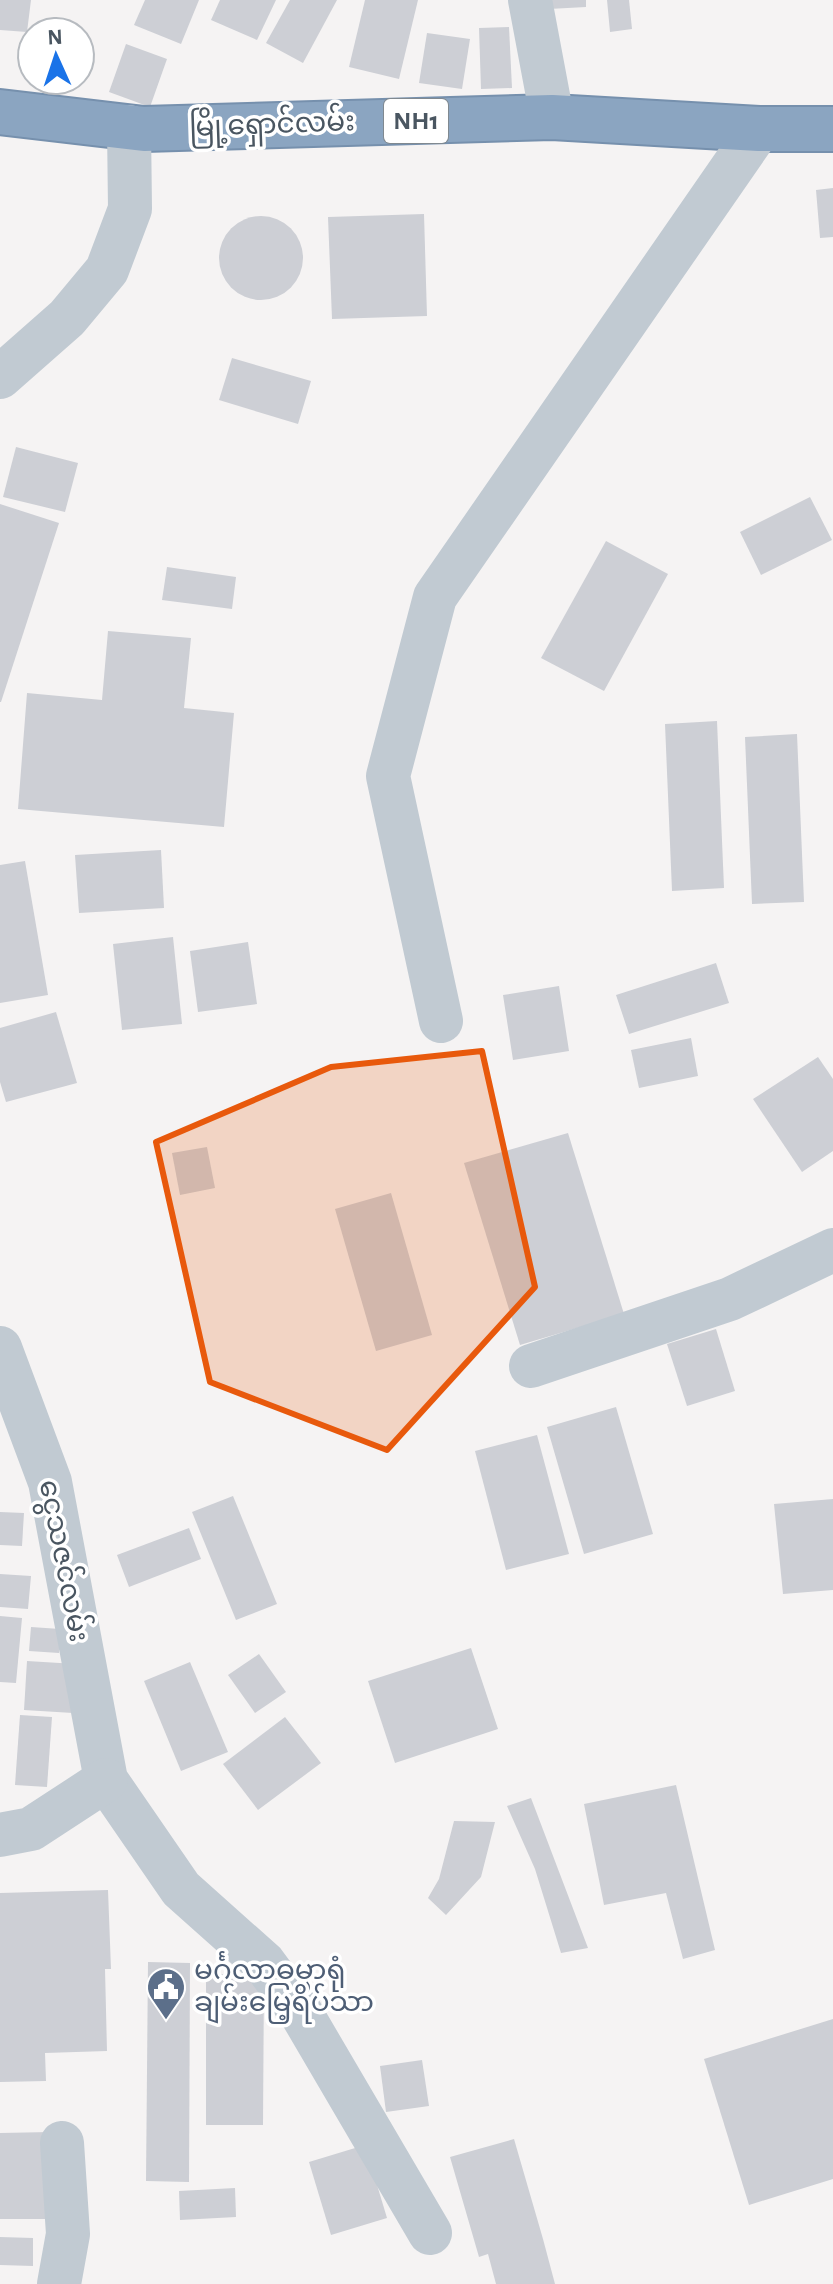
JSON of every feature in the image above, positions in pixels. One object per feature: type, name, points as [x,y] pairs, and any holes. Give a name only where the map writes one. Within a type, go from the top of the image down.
[{"type":"highway","name":"မြို့ရှောင်လမ်း","points":[[0,112],[144,129],[552,117],[759,129],[833,129]]},
{"type":"street","points":[[530,0],[552,117]]},
{"type":"street","points":[[0,377],[67,318],[107,270],[130,209],[129,127]]},
{"type":"street","points":[[441,1021],[388,776],[435,597],[759,129]]},
{"type":"street","points":[[531,1366],[730,1299],[833,1250]]},
{"type":"street","name":"ငွေသဇင်လမ်း","points":[[0,1348],[50,1482],[106,1780]]},
{"type":"street","points":[[0,1835],[31,1829],[106,1780],[181,1889],[264,1963],[301,2013],[430,2233]]},
{"type":"street","points":[[59,2284],[68,2234],[62,2143]]},
{"type":"highlighted area","points":[[482,1051],[535,1287],[387,1450],[210,1382],[156,1142],[331,1067]]},
{"type":"building","points":[[0,0],[31,0],[29,16],[16,16],[16,31],[0,30]]},
{"type":"building","points":[[145,0],[199,0],[181,44],[134,25]]},
{"type":"building","points":[[220,0],[276,0],[257,40],[211,20]]},
{"type":"building","points":[[290,0],[337,0],[303,63],[266,43]]},
{"type":"building","points":[[365,0],[418,0],[399,79],[349,67]]},
{"type":"building","points":[[549,0],[586,0],[586,7],[549,9]]},
{"type":"building","points":[[607,0],[629,0],[632,29],[610,32]]},
{"type":"building","points":[[509,27],[512,88],[481,89],[479,28]]},
{"type":"building","points":[[427,33],[470,39],[462,89],[419,83]]},
{"type":"building","points":[[126,44],[167,59],[150,107],[109,92]]},
{"type":"building","points":[[833,188],[833,237],[820,238],[816,190]]},
{"type":"building","points":[[424,214],[427,316],[332,319],[328,217]]},
{"type":"building","points":[[261,216],[277,219],[291,228],[300,242],[303,258],[300,274],[291,288],[277,297],[261,300],[245,297],[231,288],[222,274],[219,258],[222,242],[231,228],[245,219]]},
{"type":"building","points":[[232,358],[311,381],[298,424],[219,400]]},
{"type":"building","points":[[16,447],[78,463],[65,512],[3,497]]},
{"type":"building","points":[[810,497],[832,540],[761,575],[740,532]]},
{"type":"building","points":[[0,504],[59,523],[1,702],[0,702]]},
{"type":"building","points":[[606,541],[668,574],[604,691],[541,658]]},
{"type":"building","points":[[167,567],[236,577],[232,609],[162,600]]},
{"type":"building","points":[[108,631],[191,638],[184,708],[234,713],[224,827],[18,809],[27,693],[102,700]]},
{"type":"building","points":[[717,721],[724,888],[672,891],[665,724]]},
{"type":"building","points":[[797,734],[804,902],[752,904],[745,737]]},
{"type":"building","points":[[161,850],[164,908],[79,913],[75,855]]},
{"type":"building","points":[[25,861],[48,995],[0,1003],[0,865]]},
{"type":"building","points":[[173,937],[182,1024],[122,1030],[113,944]]},
{"type":"building","points":[[248,942],[257,1004],[198,1012],[190,951]]},
{"type":"building","points":[[716,963],[729,1003],[629,1034],[616,995]]},
{"type":"building","points":[[559,986],[569,1051],[513,1060],[503,995]]},
{"type":"building","points":[[56,1012],[77,1083],[6,1102],[0,1082],[0,1028]]},
{"type":"building","points":[[691,1038],[698,1076],[639,1088],[631,1050]]},
{"type":"building","points":[[818,1057],[833,1079],[833,1151],[802,1172],[753,1099]]},
{"type":"building","points":[[568,1133],[624,1314],[520,1345],[464,1163]]},
{"type":"building","points":[[207,1147],[215,1188],[180,1195],[172,1153]]},
{"type":"building","points":[[391,1193],[432,1335],[376,1351],[335,1209]]},
{"type":"building","points":[[716,1329],[735,1391],[687,1406],[667,1344]]},
{"type":"building","points":[[616,1407],[653,1534],[584,1554],[547,1427]]},
{"type":"building","points":[[537,1435],[569,1554],[506,1570],[475,1451]]},
{"type":"building","points":[[233,1496],[277,1604],[236,1620],[192,1512]]},
{"type":"building","points":[[833,1499],[833,1590],[783,1594],[774,1504]]},
{"type":"building","points":[[0,1512],[24,1513],[22,1546],[0,1545]]},
{"type":"building","points":[[189,1528],[201,1559],[129,1587],[117,1555]]},
{"type":"building","points":[[0,1574],[31,1576],[28,1609],[0,1607]]},
{"type":"building","points":[[0,1616],[22,1618],[16,1683],[0,1682]]},
{"type":"building","points":[[31,1627],[60,1629],[59,1653],[29,1651]]},
{"type":"building","points":[[471,1648],[498,1729],[395,1763],[368,1681]]},
{"type":"building","points":[[259,1654],[286,1692],[255,1713],[228,1675]]},
{"type":"building","points":[[27,1661],[76,1664],[73,1713],[24,1710]]},
{"type":"building","points":[[190,1662],[228,1752],[181,1771],[144,1681]]},
{"type":"building","points":[[20,1715],[52,1717],[47,1787],[15,1785]]},
{"type":"building","points":[[285,1717],[321,1763],[258,1810],[223,1764]]},
{"type":"building","points":[[676,1785],[715,1950],[683,1959],[666,1893],[604,1905],[584,1804]]},
{"type":"building","points":[[531,1798],[588,1948],[561,1953],[535,1869],[507,1806]]},
{"type":"building","points":[[454,1821],[495,1822],[481,1877],[446,1915],[428,1898],[439,1879]]},
{"type":"building","points":[[108,1890],[111,1969],[105,1969],[107,2051],[45,2053],[46,2081],[0,2082],[0,1893]]},
{"type":"building","points":[[148,1962],[190,1963],[189,2182],[146,2181]]},
{"type":"building","points":[[206,1974],[264,1975],[263,2125],[206,2125]]},
{"type":"building","points":[[833,2019],[833,2179],[749,2205],[704,2059]]},
{"type":"building","points":[[422,2060],[429,2106],[386,2112],[380,2066]]},
{"type":"building","points":[[51,2132],[53,2219],[0,2219],[0,2133]]},
{"type":"building","points":[[514,2139],[555,2284],[496,2284],[488,2254],[479,2257],[450,2157]]},
{"type":"building","points":[[365,2145],[387,2218],[331,2235],[309,2162]]},
{"type":"building","points":[[235,2188],[236,2217],[180,2220],[179,2191]]},
{"type":"building","points":[[0,2237],[33,2238],[33,2266],[0,2265]]},
{"type":"place","name":"မင်္ဂလာဓမ္မာရုံ ချမ်းမြေ့ရိပ်သာ","points":[[166,2021]]}]
